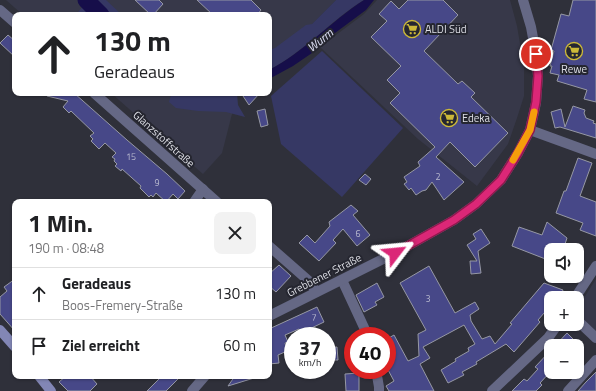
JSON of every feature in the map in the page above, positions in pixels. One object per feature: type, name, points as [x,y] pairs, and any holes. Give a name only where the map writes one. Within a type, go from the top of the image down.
[{"type":"main road","points":[[0,330],[12,344]]},
{"type":"main road","points":[[41,379],[51,391]]},
{"type":"street","name":"Grebbener Straße","points":[[272,314],[395,253],[454,220],[476,204],[501,180],[530,130],[536,102],[538,76],[536,54],[531,27],[523,0]]},
{"type":"street","points":[[0,10],[12,20]]},
{"type":"street","name":"Glanzstoffstraße","points":[[97,96],[215,199]]},
{"type":"street","points":[[530,130],[596,154]]},
{"type":"street","points":[[196,199],[203,189]]},
{"type":"street","points":[[272,249],[310,282],[316,292]]},
{"type":"street","points":[[580,291],[596,266]]},
{"type":"street","points":[[342,280],[364,327]]},
{"type":"street","points":[[584,327],[596,338]]},
{"type":"street","points":[[492,391],[548,338],[553,331]]},
{"type":"street","points":[[568,391],[596,360]]},
{"type":"street","points":[[192,391],[202,379]]},
{"type":"street","points":[[378,379],[379,391]]},
{"type":"shaded area","points":[[6,0],[336,0],[312,24],[272,52],[272,12],[20,12]]},
{"type":"shaded area","points":[[92,0],[106,0],[119,12],[104,12]]},
{"type":"shaded area","points":[[336,0],[364,0],[282,63],[272,68],[272,49],[306,25],[312,24]]},
{"type":"shaded area","points":[[377,0],[510,0],[517,26],[524,67],[524,96],[508,144],[477,186],[418,139],[320,47],[364,14]]},
{"type":"shaded area","points":[[85,4],[93,12],[78,12]]},
{"type":"shaded area","points":[[322,51],[403,128],[342,197],[281,144],[272,95]]},
{"type":"shaded area","points":[[114,96],[231,96],[233,110],[222,153],[203,174]]},
{"type":"shaded area","points":[[171,96],[237,96],[238,105],[245,117],[226,112],[198,111],[176,108],[169,102]]},
{"type":"shaded area","points":[[596,279],[596,335],[584,324],[584,298]]},
{"type":"water","points":[[89,0],[92,0],[104,12],[93,12],[85,4]]},
{"type":"water","points":[[364,0],[374,0],[366,10],[335,33],[312,53],[293,66],[272,77],[272,68],[282,63],[306,45]]},
{"type":"building","points":[[135,0],[159,0],[163,4],[156,12],[148,12]]},
{"type":"building","points":[[197,0],[251,0],[261,10],[259,12],[210,12]]},
{"type":"building","points":[[408,0],[443,0],[458,15],[424,51],[458,84],[462,81],[475,93],[471,97],[508,133],[475,167],[450,142],[436,157],[464,182],[444,200],[432,182],[426,190],[416,195],[411,188],[409,190],[404,184],[407,182],[404,177],[420,166],[418,162],[435,147],[390,103],[400,93],[387,80],[401,66],[371,37],[387,21],[379,14],[391,1],[399,9]]},
{"type":"building","name":"Rewe","points":[[573,0],[596,0],[596,102],[584,99],[587,90],[557,81],[559,75],[550,73],[552,66],[550,66],[554,51],[551,50],[561,14],[569,16]]},
{"type":"building","points":[[8,35],[12,38],[12,54],[0,43]]},
{"type":"building","points":[[47,96],[77,96],[185,191],[178,199],[173,194],[169,199],[163,199],[156,193],[153,197],[151,195],[149,197],[140,188],[141,186],[122,169],[121,171],[115,166],[117,164],[114,161],[115,159],[112,157],[116,153],[105,143],[99,149],[91,141],[93,139],[90,136],[94,133],[71,111],[69,113],[63,107],[68,101]]},
{"type":"building","points":[[243,96],[257,96],[249,105]]},
{"type":"building","points":[[573,106],[585,110],[584,113],[586,118],[594,121],[593,123],[596,124],[596,138],[560,127],[555,128],[551,112],[561,109],[565,127]]},
{"type":"building","points":[[265,109],[268,125],[261,127],[257,111]]},
{"type":"building","points":[[578,158],[592,163],[580,196],[596,202],[596,236],[580,230],[583,223],[556,213]]},
{"type":"building","points":[[365,174],[371,179],[366,185],[359,180]]},
{"type":"building","points":[[351,205],[358,211],[353,215],[370,235],[357,246],[343,229],[333,240],[336,243],[319,261],[299,243],[307,235],[315,243],[330,226],[329,222]]},
{"type":"building","points":[[547,222],[567,238],[565,243],[544,243],[544,258],[512,246],[519,227],[542,235]]},
{"type":"building","points":[[481,229],[490,243],[478,251],[481,273],[471,274],[470,261],[477,261],[467,245],[476,239],[473,234]]},
{"type":"building","points":[[279,265],[291,276],[276,292],[272,289],[272,271]]},
{"type":"building","points":[[429,266],[455,313],[475,302],[479,309],[470,315],[471,321],[482,339],[490,336],[495,344],[512,324],[510,323],[544,283],[563,290],[544,291],[544,313],[538,320],[540,322],[514,352],[506,344],[476,362],[477,364],[462,372],[464,375],[448,383],[441,370],[456,361],[455,359],[469,351],[468,348],[475,344],[464,325],[423,347],[430,358],[420,364],[434,391],[389,391],[386,386],[394,381],[393,379],[396,379],[396,339],[408,361],[419,356],[418,334],[426,330],[400,283]]},
{"type":"building","points":[[12,281],[12,328],[0,314],[0,297],[7,291],[4,287]]},
{"type":"building","points":[[377,283],[384,297],[375,302],[377,305],[364,312],[356,295]]},
{"type":"building","points":[[317,307],[324,322],[314,327],[284,327],[284,352],[278,355],[279,363],[272,364],[272,328]]},
{"type":"building","points":[[567,333],[573,339],[561,339]]},
{"type":"building","points":[[337,347],[338,360],[336,360]]},
{"type":"building","points":[[544,357],[544,379],[540,383],[542,385],[536,391],[512,391],[524,379],[527,381],[538,369],[535,367]]},
{"type":"building","points":[[596,372],[596,391],[578,391],[586,382]]},
{"type":"building","points":[[62,379],[93,379],[97,384],[90,391],[68,391],[59,382]]},
{"type":"building","points":[[159,379],[178,379],[166,391],[147,391]]},
{"type":"building","points":[[233,379],[251,379],[228,386]]},
{"type":"building","points":[[345,379],[359,379],[359,391],[346,391]]},
{"type":"waterway","name":"Wurm","points":[[86,0],[98,12]]},
{"type":"slow traffic","points":[[513,160],[530,130],[534,112]]},
{"type":"place","name":"ALDI Süd","points":[[412,29]]},
{"type":"place","name":"Rewe","points":[[574,51]]},
{"type":"place","name":"Edeka","points":[[449,118]]},
{"type":"route","points":[[395,253],[454,220],[476,204],[501,180],[530,130],[536,102],[538,76],[536,54]]}]
